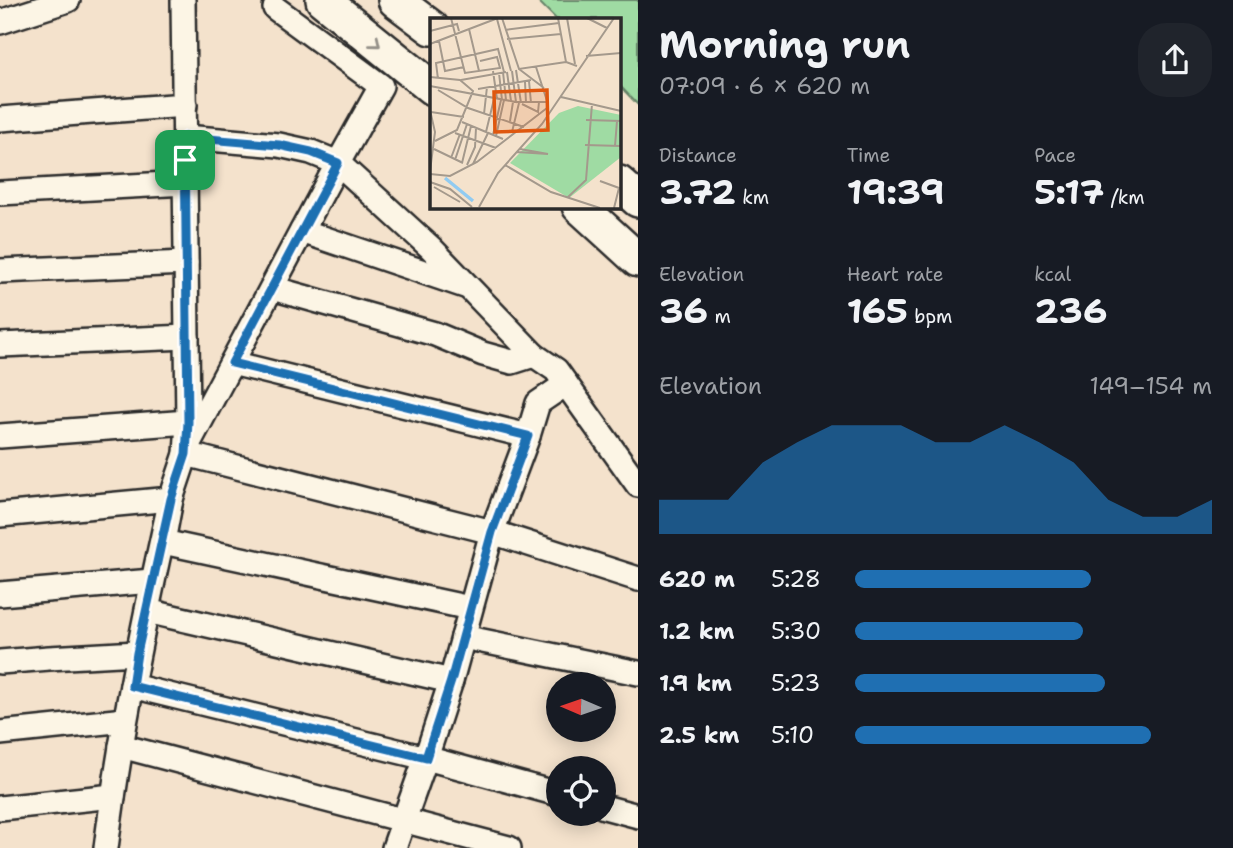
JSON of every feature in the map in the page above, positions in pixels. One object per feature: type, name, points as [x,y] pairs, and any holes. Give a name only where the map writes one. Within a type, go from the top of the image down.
[{"type":"main road","points":[[323,0],[430,86]]},
{"type":"main road","points":[[395,0],[430,27]]},
{"type":"main road","points":[[620,184],[638,200]]},
{"type":"main road","points":[[581,208],[638,260]]},
{"type":"street","points":[[0,22],[68,0]]},
{"type":"street","points":[[183,0],[187,263],[186,451]]},
{"type":"street","points":[[106,848],[137,653],[171,499],[186,451],[381,86],[270,3]]},
{"type":"street","points":[[0,119],[185,105]]},
{"type":"street","points":[[185,137],[279,145],[311,152],[338,163],[431,248],[534,355],[556,370],[638,485]]},
{"type":"street","points":[[0,193],[186,183]]},
{"type":"street","points":[[302,232],[467,287]]},
{"type":"street","points":[[0,271],[187,263]]},
{"type":"street","points":[[272,288],[435,334],[483,354],[512,362],[534,355]]},
{"type":"street","points":[[0,345],[187,337]]},
{"type":"street","points":[[232,363],[528,436]]},
{"type":"street","points":[[394,848],[451,681],[492,532],[538,403],[566,384]]},
{"type":"street","points":[[0,436],[188,422]]},
{"type":"street","points":[[186,451],[492,532],[638,579]]},
{"type":"street","points":[[0,515],[171,499]]},
{"type":"street","points":[[171,499],[163,542],[470,608]]},
{"type":"street","points":[[0,594],[152,581]]},
{"type":"street","points":[[146,611],[451,681]]},
{"type":"street","points":[[463,637],[638,673]]},
{"type":"street","points":[[0,662],[137,653]]},
{"type":"street","points":[[132,686],[426,758],[546,791]]},
{"type":"street","points":[[0,733],[125,720]]},
{"type":"street","points":[[121,746],[509,848]]},
{"type":"street","points":[[0,808],[113,796]]},
{"type":"street","points":[[616,810],[638,816]]},
{"type":"green space","points":[[537,0],[638,0],[638,105],[620,86],[620,18],[555,18]]},
{"type":"route","points":[[185,137],[279,145],[311,152],[338,163],[232,363],[528,436],[492,532],[451,681],[426,758],[132,686],[171,499],[187,447],[185,160],[185,137]]}]
